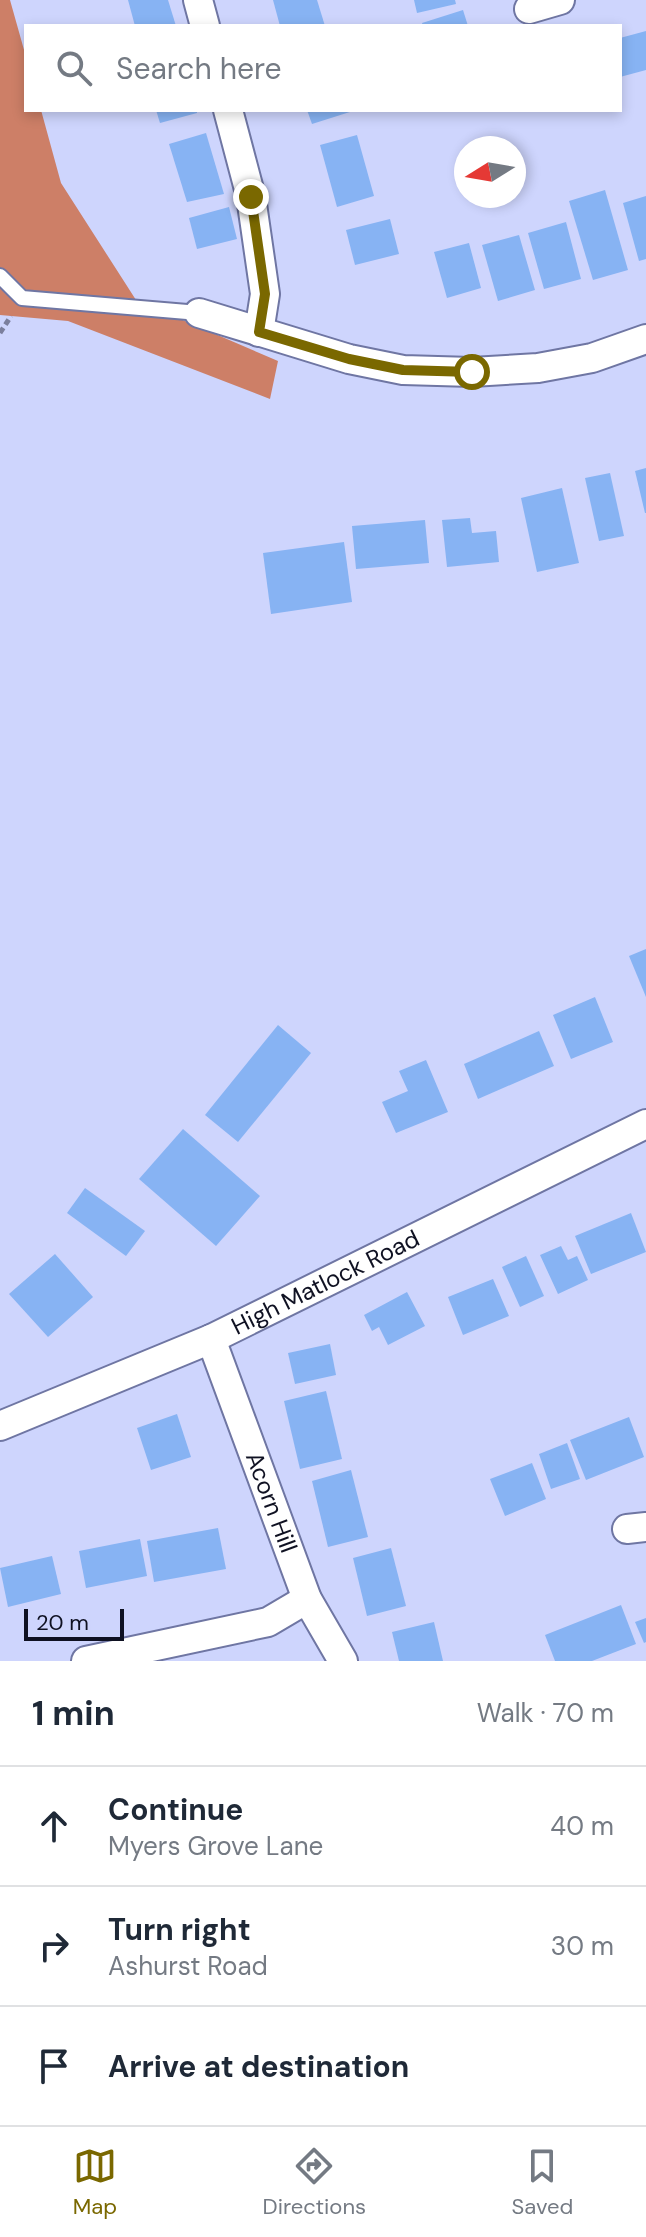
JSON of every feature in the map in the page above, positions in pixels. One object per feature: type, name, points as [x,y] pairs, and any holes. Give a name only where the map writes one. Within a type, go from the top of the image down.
[{"type":"street","points":[[198,0],[204,24]]},
{"type":"street","points":[[529,9],[560,0]]},
{"type":"street","points":[[229,112],[251,197],[265,294],[259,332]]},
{"type":"street","points":[[199,313],[349,359],[403,370],[472,372],[538,368],[592,358],[646,339]]},
{"type":"street","name":"High Matlock Road","points":[[0,1426],[211,1339],[646,1124]]},
{"type":"street","name":"Acorn Hill","points":[[211,1339],[307,1599],[343,1661]]},
{"type":"street","points":[[86,1661],[268,1622],[307,1599]]},
{"type":"lane","points":[[0,276],[22,298],[199,313]]},
{"type":"shaded area","points":[[0,0],[10,0],[24,50],[24,112],[42,112],[61,183],[136,300],[278,361],[270,399],[68,321],[0,315]]},
{"type":"building","points":[[128,0],[168,0],[175,24],[134,24]]},
{"type":"building","points":[[273,0],[317,0],[324,24],[279,24]]},
{"type":"building","points":[[414,0],[455,0],[456,4],[417,13]]},
{"type":"building","points":[[463,10],[467,24],[422,24]]},
{"type":"building","points":[[646,31],[646,70],[622,76],[622,37]]},
{"type":"building","points":[[157,112],[197,112],[197,113],[160,123]]},
{"type":"building","points":[[308,112],[350,112],[312,124]]},
{"type":"building","points":[[206,133],[224,194],[187,202],[169,144]]},
{"type":"building","points":[[357,135],[374,196],[337,207],[320,145]]},
{"type":"building","points":[[605,190],[628,270],[593,280],[569,201]]},
{"type":"building","points":[[646,196],[646,259],[639,261],[623,203]]},
{"type":"building","points":[[229,207],[237,239],[197,249],[189,218]]},
{"type":"building","points":[[390,219],[399,254],[355,265],[346,230]]},
{"type":"building","points":[[566,222],[581,279],[544,289],[528,233]]},
{"type":"building","points":[[519,235],[535,290],[498,301],[482,245]]},
{"type":"building","points":[[469,243],[481,288],[447,298],[434,252]]},
{"type":"building","points":[[646,468],[646,513],[645,513],[635,471]]},
{"type":"building","points":[[610,473],[624,536],[599,541],[585,478]]},
{"type":"building","points":[[562,488],[579,563],[537,572],[521,498]]},
{"type":"building","points":[[470,518],[472,533],[496,531],[499,562],[447,567],[442,520]]},
{"type":"building","points":[[425,520],[429,563],[356,569],[352,526]]},
{"type":"building","points":[[344,542],[352,602],[271,614],[263,553]]},
{"type":"building","points":[[646,949],[646,997],[629,956]]},
{"type":"building","points":[[595,997],[613,1042],[571,1059],[553,1015]]},
{"type":"building","points":[[278,1025],[311,1053],[238,1142],[205,1115]]},
{"type":"building","points":[[539,1031],[554,1066],[478,1099],[464,1064]]},
{"type":"building","points":[[426,1060],[448,1112],[396,1133],[382,1102],[408,1091],[399,1071]]},
{"type":"building","points":[[183,1129],[260,1196],[216,1246],[139,1179]]},
{"type":"building","points":[[85,1188],[145,1231],[126,1256],[67,1213]]},
{"type":"building","points":[[631,1213],[646,1252],[591,1274],[575,1236]]},
{"type":"building","points":[[561,1246],[568,1260],[577,1256],[588,1280],[558,1294],[540,1255]]},
{"type":"building","points":[[55,1254],[93,1297],[48,1337],[9,1294]]},
{"type":"building","points":[[526,1256],[544,1296],[520,1307],[502,1267]]},
{"type":"building","points":[[493,1279],[509,1316],[463,1335],[448,1297]]},
{"type":"building","points":[[407,1292],[425,1326],[388,1345],[379,1327],[372,1331],[364,1315]]},
{"type":"building","points":[[330,1344],[336,1375],[295,1384],[288,1353]]},
{"type":"building","points":[[326,1391],[342,1459],[300,1469],[284,1401]]},
{"type":"building","points":[[177,1414],[191,1457],[151,1470],[137,1428]]},
{"type":"building","points":[[629,1417],[644,1457],[586,1480],[570,1440]]},
{"type":"building","points":[[567,1443],[580,1479],[551,1489],[539,1454]]},
{"type":"building","points":[[532,1463],[546,1499],[505,1516],[490,1479]]},
{"type":"building","points":[[351,1470],[368,1537],[328,1547],[312,1481]]},
{"type":"building","points":[[218,1528],[226,1569],[154,1582],[147,1541]]},
{"type":"building","points":[[140,1539],[147,1576],[86,1588],[79,1551]]},
{"type":"building","points":[[391,1548],[406,1606],[367,1616],[353,1558]]},
{"type":"building","points":[[52,1556],[61,1594],[8,1607],[0,1568]]},
{"type":"building","points":[[621,1605],[636,1644],[592,1661],[555,1661],[545,1635]]},
{"type":"building","points":[[646,1618],[646,1642],[644,1643],[635,1622]]},
{"type":"building","points":[[434,1622],[443,1661],[399,1661],[392,1632]]},
{"type":"route","points":[[251,197],[265,294],[259,332],[349,359],[403,370],[472,372]]}]
